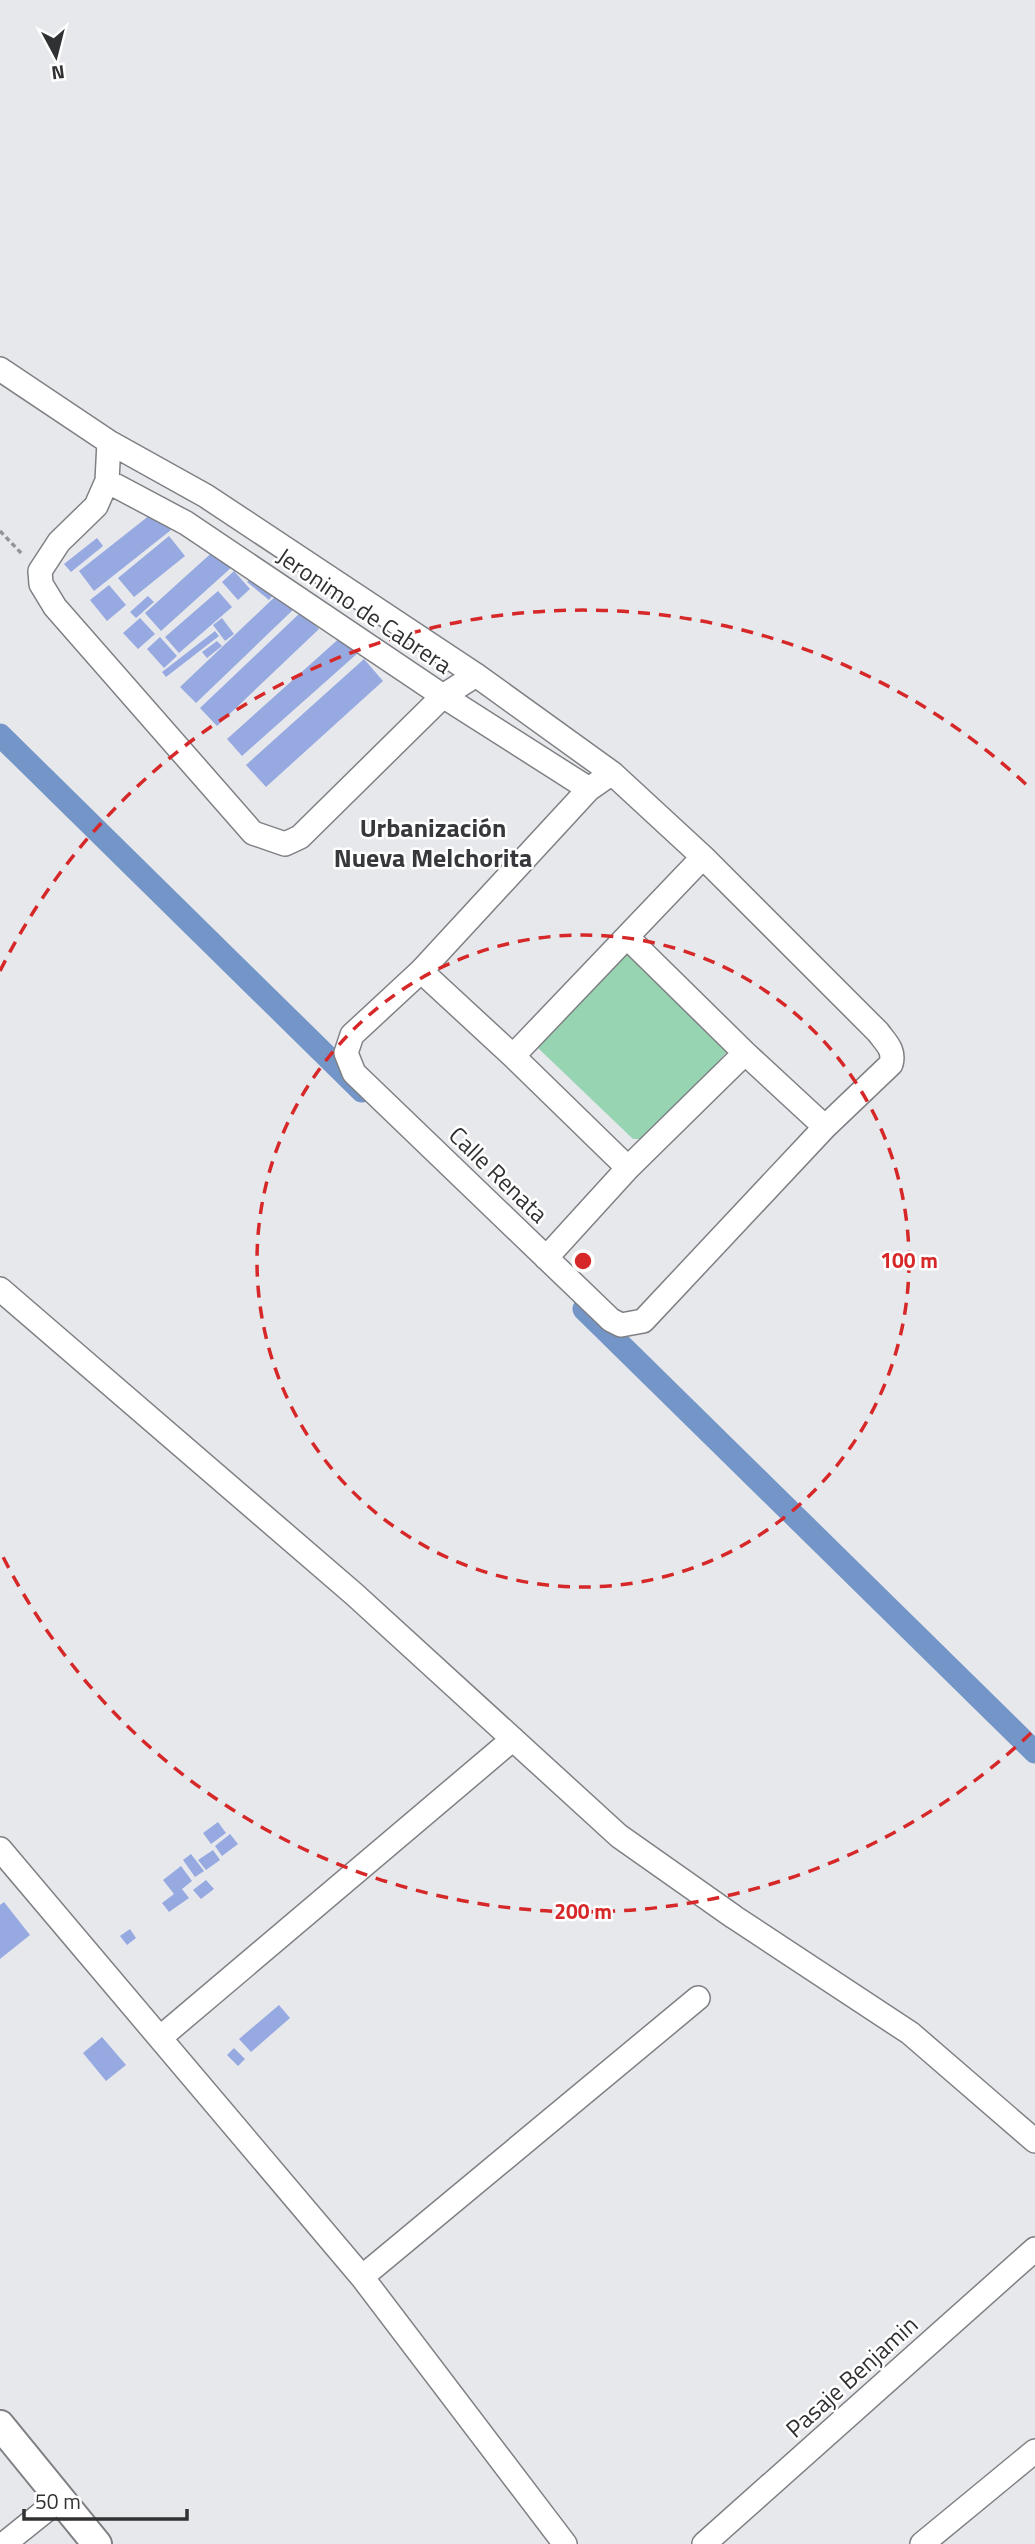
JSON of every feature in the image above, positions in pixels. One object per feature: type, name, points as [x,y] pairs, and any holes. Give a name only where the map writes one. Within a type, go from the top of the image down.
[{"type":"street","points":[[0,369],[109,442],[206,496],[476,676],[612,774],[703,857],[878,1032],[891,1049],[891,1063],[825,1127],[627,937]]},
{"type":"street","points":[[109,442],[107,481],[96,506],[59,542],[40,571],[41,584],[55,607],[253,833],[285,844],[300,837],[443,696],[476,676]]},
{"type":"street","name":"Jeronimo de Cabrera","points":[[107,481],[186,523],[443,696],[589,789]]},
{"type":"street","points":[[612,774],[589,789],[421,971],[628,1168]]},
{"type":"street","points":[[513,1056],[703,857]]},
{"type":"street","name":"Calle Renata","points":[[421,971],[352,1035],[346,1053],[354,1073],[611,1320],[621,1325],[643,1321],[825,1127]]},
{"type":"street","points":[[546,1258],[628,1168],[745,1053]]},
{"type":"street","points":[[0,1289],[354,1594],[619,1836],[734,1917],[910,2033],[1035,2141]]},
{"type":"street","points":[[161,2037],[513,1739]]},
{"type":"street","points":[[0,1849],[362,2277],[565,2544]]},
{"type":"street","points":[[362,2277],[698,1998]]},
{"type":"street","name":"Pasaje Benjamin","points":[[704,2544],[1035,2249]]},
{"type":"street","points":[[0,2425],[97,2544]]},
{"type":"street","points":[[922,2544],[1035,2451]]},
{"type":"street","points":[[4,2544],[60,2499]]},
{"type":"path","points":[[0,531],[40,571]]},
{"type":"green space","points":[[640,936],[739,1030],[738,1040],[646,1139],[633,1139],[537,1047]]},
{"type":"building","points":[[155,511],[171,530],[94,591],[79,571]]},
{"type":"building","points":[[169,536],[185,556],[134,597],[118,578]]},
{"type":"building","points":[[97,538],[103,546],[71,572],[64,564]]},
{"type":"building","points":[[217,548],[233,566],[161,631],[145,613]]},
{"type":"building","points":[[234,571],[250,589],[238,600],[222,582]]},
{"type":"building","points":[[257,572],[278,589],[269,600],[247,582]]},
{"type":"building","points":[[109,585],[126,605],[107,621],[90,600]]},
{"type":"building","points":[[218,591],[232,607],[179,653],[165,637]]},
{"type":"building","points":[[281,591],[296,607],[196,703],[180,687]]},
{"type":"building","points":[[148,596],[154,602],[136,618],[130,612]]},
{"type":"building","points":[[302,611],[319,629],[217,726],[200,708]]},
{"type":"building","points":[[140,618],[155,634],[138,649],[123,633]]},
{"type":"building","points":[[222,618],[234,634],[225,641],[213,625]]},
{"type":"building","points":[[215,631],[219,636],[166,677],[162,672]]},
{"type":"building","points":[[343,635],[359,652],[242,756],[227,739]]},
{"type":"building","points":[[160,637],[177,656],[164,668],[147,649]]},
{"type":"building","points":[[217,641],[222,646],[207,658],[202,652]]},
{"type":"building","points":[[364,659],[383,681],[266,787],[246,765]]},
{"type":"building","points":[[218,1822],[226,1833],[211,1844],[203,1833]]},
{"type":"building","points":[[230,1834],[238,1844],[222,1856],[215,1846]]},
{"type":"building","points":[[213,1850],[220,1860],[206,1870],[198,1860]]},
{"type":"building","points":[[191,1854],[204,1871],[195,1877],[183,1860]]},
{"type":"building","points":[[181,1866],[192,1881],[182,1889],[189,1898],[169,1912],[162,1903],[174,1894],[163,1880]]},
{"type":"building","points":[[206,1880],[214,1889],[201,1899],[193,1890]]},
{"type":"building","points":[[4,1902],[30,1935],[0,1959],[0,1905]]},
{"type":"building","points":[[130,1929],[136,1938],[127,1945],[120,1936]]},
{"type":"building","points":[[279,2005],[290,2018],[251,2052],[239,2039]]},
{"type":"building","points":[[102,2037],[126,2065],[106,2081],[83,2053]]},
{"type":"building","points":[[234,2048],[245,2059],[238,2066],[227,2055]]},
{"type":"waterway","points":[[0,735],[362,1091]]},
{"type":"waterway","points":[[584,1309],[1035,1752]]},
{"type":"district","name":"Urbanización Nueva Melchorita","points":[[433,843]]}]
